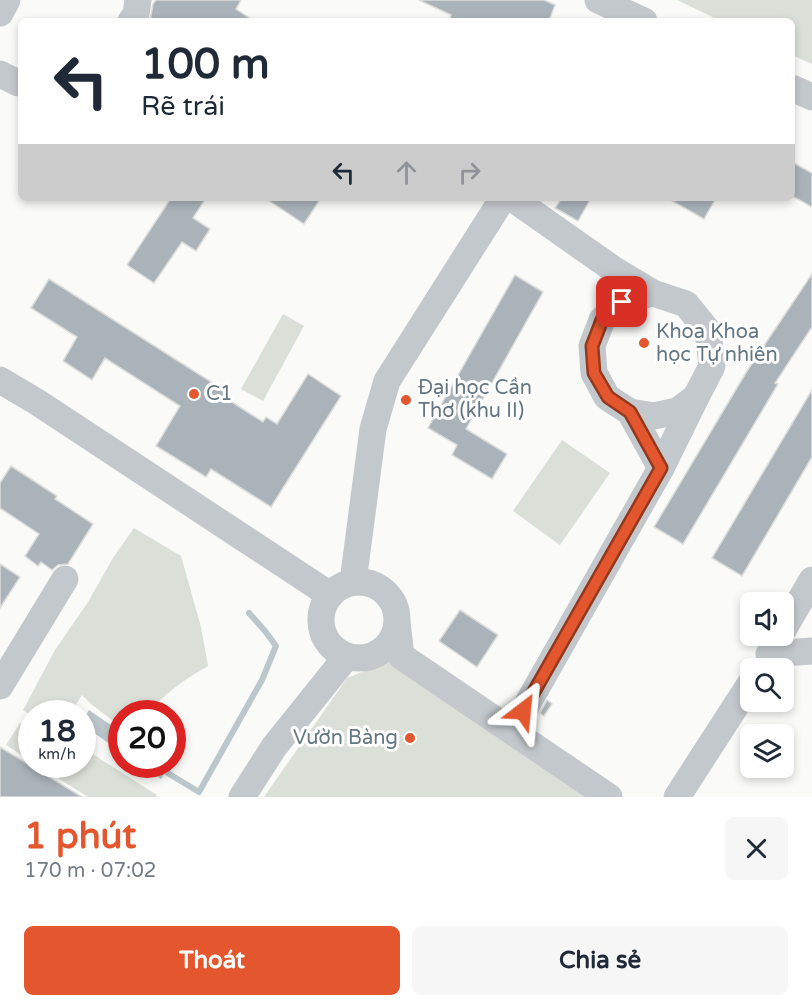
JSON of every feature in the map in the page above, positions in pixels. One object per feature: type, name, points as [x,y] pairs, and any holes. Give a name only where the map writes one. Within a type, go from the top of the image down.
[{"type":"street","points":[[0,13],[7,0]]},
{"type":"street","points":[[133,18],[138,0]]},
{"type":"street","points":[[0,74],[18,83]]},
{"type":"street","points":[[795,89],[812,97]]},
{"type":"street","points":[[353,582],[373,429],[387,381],[501,201]]},
{"type":"street","points":[[512,731],[661,468],[712,366],[708,331],[686,304],[653,294],[613,269],[516,201]]},
{"type":"street","points":[[613,269],[622,302]]},
{"type":"street","points":[[653,294],[622,302],[602,320],[592,346],[594,373],[608,397],[630,412],[654,416],[677,411],[696,397]]},
{"type":"street","points":[[0,380],[330,595]]},
{"type":"street","points":[[630,412],[661,468]]},
{"type":"street","points":[[0,686],[65,579]]},
{"type":"street","points":[[794,611],[812,580]]},
{"type":"street","points":[[397,623],[394,634],[380,652],[369,657],[358,658],[347,656],[330,644],[324,635],[321,614],[330,595],[345,584],[363,582],[381,589],[388,595],[396,613],[401,656],[609,797]]},
{"type":"street","points":[[770,653],[812,651]]},
{"type":"street","points":[[242,797],[274,747],[347,656]]},
{"type":"street","points":[[677,797],[740,699]]},
{"type":"shaded area","points":[[677,0],[812,0],[812,64],[795,56],[795,18],[715,18]]},
{"type":"shaded area","points":[[283,314],[304,326],[263,401],[241,389]]},
{"type":"shaded area","points":[[562,440],[610,473],[560,545],[513,511]]},
{"type":"shaded area","points":[[134,528],[181,556],[201,627],[208,666],[175,687],[161,700],[108,700],[108,717],[96,708],[96,700],[87,700],[82,695],[79,700],[28,700],[55,650],[88,602],[113,558]]},
{"type":"shaded area","name":"Vườn Bàng","points":[[401,656],[596,797],[264,797],[347,678]]},
{"type":"shaded area","points":[[96,715],[108,723],[108,743],[96,734]]},
{"type":"shaded area","points":[[18,726],[18,753],[6,745]]},
{"type":"shaded area","points":[[96,756],[108,764],[108,778],[130,778],[157,795],[156,797],[88,797],[58,778],[96,778]]},
{"type":"building","points":[[156,0],[241,0],[236,9],[250,18],[151,18]]},
{"type":"building","points":[[419,0],[544,0],[555,5],[550,18],[450,18],[451,15]]},
{"type":"building","points":[[795,164],[812,173],[812,207],[795,198]]},
{"type":"building","points":[[169,201],[204,201],[193,218],[210,229],[196,251],[182,242],[154,283],[127,265]]},
{"type":"building","points":[[270,201],[319,201],[304,224]]},
{"type":"building","points":[[560,201],[589,201],[578,221],[555,208]]},
{"type":"building","points":[[672,201],[714,201],[704,219]]},
{"type":"building","points":[[812,274],[812,327],[775,383],[778,384],[683,544],[654,527],[747,371]]},
{"type":"building","points":[[515,275],[543,292],[466,429],[507,454],[492,479],[452,455],[457,445],[428,428]]},
{"type":"building","name":"C1","points":[[49,279],[227,392],[224,397],[263,422],[266,417],[277,424],[308,374],[341,396],[271,507],[211,469],[206,477],[156,446],[180,406],[105,358],[92,380],[63,361],[77,337],[31,308]]},
{"type":"building","points":[[812,390],[812,457],[742,576],[712,558]]},
{"type":"building","points":[[11,466],[57,496],[55,499],[93,524],[68,564],[58,565],[52,570],[41,562],[38,566],[25,556],[39,534],[0,508],[0,483]]},
{"type":"building","points":[[0,564],[20,577],[0,608]]},
{"type":"building","points":[[460,610],[498,635],[477,667],[439,641]]},
{"type":"building","points":[[547,700],[552,704],[544,716],[540,713]]},
{"type":"building","points":[[0,747],[18,758],[18,778],[51,778],[82,797],[0,797]]},
{"type":"waterway","points":[[176,778],[199,792],[262,680],[276,646],[249,613]]},
{"type":"place","name":"Khoa Khoa học Tự nhiên","points":[[644,343]]},
{"type":"place","name":"C1","points":[[194,394]]},
{"type":"place","name":"Đại học Cần Thơ (khu II)","points":[[406,400]]},
{"type":"place","name":"Vườn Bàng","points":[[410,738]]},
{"type":"route","points":[[523,711],[661,468],[630,412],[608,397],[594,373],[592,346],[602,320],[622,302]]}]
